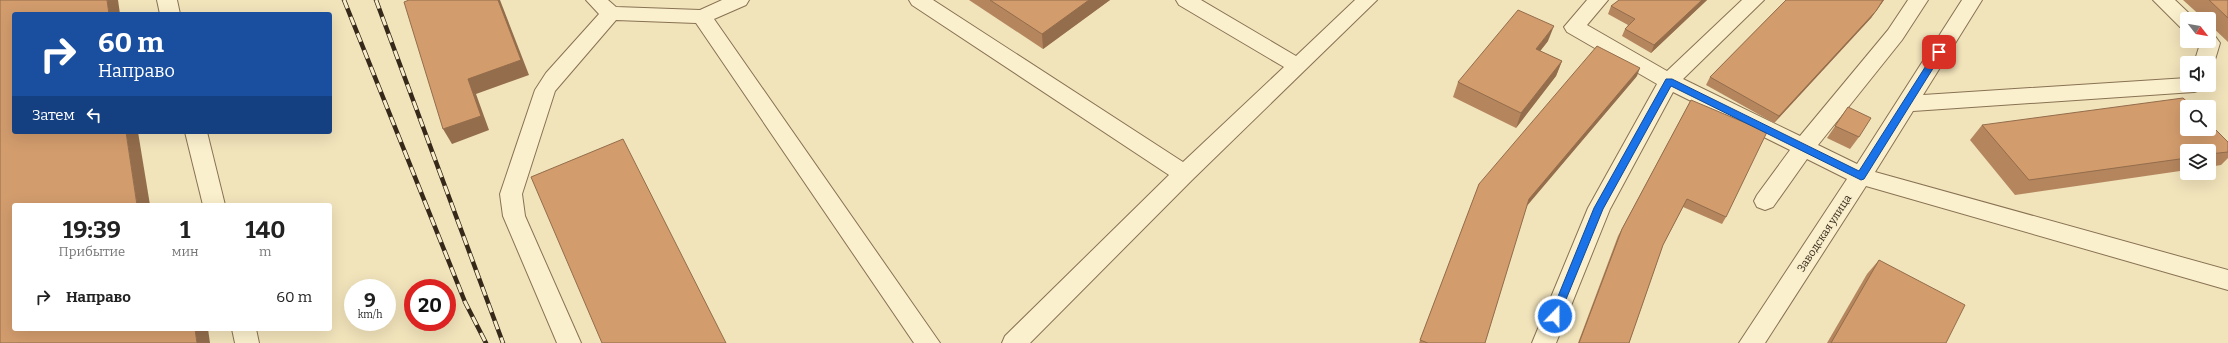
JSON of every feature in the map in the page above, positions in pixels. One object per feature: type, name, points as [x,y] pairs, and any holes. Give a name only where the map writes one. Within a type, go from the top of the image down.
[{"type":"street","points":[[167,0],[170,12]]},
{"type":"street","points":[[569,343],[514,216],[511,194],[544,90],[603,7],[702,16],[739,0]]},
{"type":"street","points":[[920,0],[1184,174]]},
{"type":"street","points":[[1186,0],[1298,66]]},
{"type":"street","points":[[1014,343],[1184,174],[1367,0]]},
{"type":"street","points":[[1598,0],[1574,27],[1669,81],[1861,176],[2228,280]]},
{"type":"street","points":[[1544,343],[1599,208],[1669,81],[1754,0]]},
{"type":"street","points":[[1765,201],[1803,148],[1895,34],[1918,0]]},
{"type":"street","name":"Заводская улица","points":[[1751,343],[1861,176],[1972,0]]},
{"type":"street","points":[[2163,0],[2180,16]]},
{"type":"street","points":[[702,16],[928,343]]},
{"type":"street","points":[[1906,104],[2180,86]]},
{"type":"street","points":[[196,134],[214,203]]},
{"type":"street","points":[[244,331],[247,343]]},
{"type":"building","points":[[0,0],[107,0],[109,12],[12,12],[12,134],[126,134],[137,203],[12,203],[12,331],[195,331],[197,343],[0,343]]},
{"type":"building","points":[[409,0],[498,0],[521,60],[468,79],[481,116],[443,129],[404,2]]},
{"type":"building","points":[[990,0],[1089,0],[1042,34]]},
{"type":"building","points":[[1619,0],[1702,0],[1654,45],[1625,29],[1635,19],[1611,6]]},
{"type":"building","points":[[1786,0],[1883,0],[1876,11],[1779,116],[1710,77]]},
{"type":"building","points":[[2209,0],[2228,0],[2228,18]]},
{"type":"building","points":[[1518,10],[1554,26],[1536,49],[1562,61],[1521,113],[1458,82]]},
{"type":"building","points":[[1597,46],[1640,68],[1529,199],[1485,343],[1428,343],[1420,340],[1479,184]]},
{"type":"building","points":[[2183,98],[2185,100],[2180,100],[2180,136],[2216,136],[2216,130],[2228,142],[2228,152],[2216,153],[2216,144],[2180,144],[2180,159],[2029,180],[1982,125]]},
{"type":"building","points":[[1691,100],[1767,132],[1726,217],[1687,199],[1663,245],[1629,343],[1579,343],[1622,229]]},
{"type":"building","points":[[1848,107],[1871,118],[1859,137],[1835,126]]},
{"type":"building","points":[[623,139],[726,343],[602,343],[531,177]]},
{"type":"building","points":[[1879,260],[1965,305],[1946,343],[1831,343]]},
{"type":"railway","points":[[344,0],[465,302],[486,343]]},
{"type":"railway","points":[[376,0],[503,343]]},
{"type":"route","points":[[1555,316],[1599,208],[1669,81],[1861,176],[1939,52]]}]
